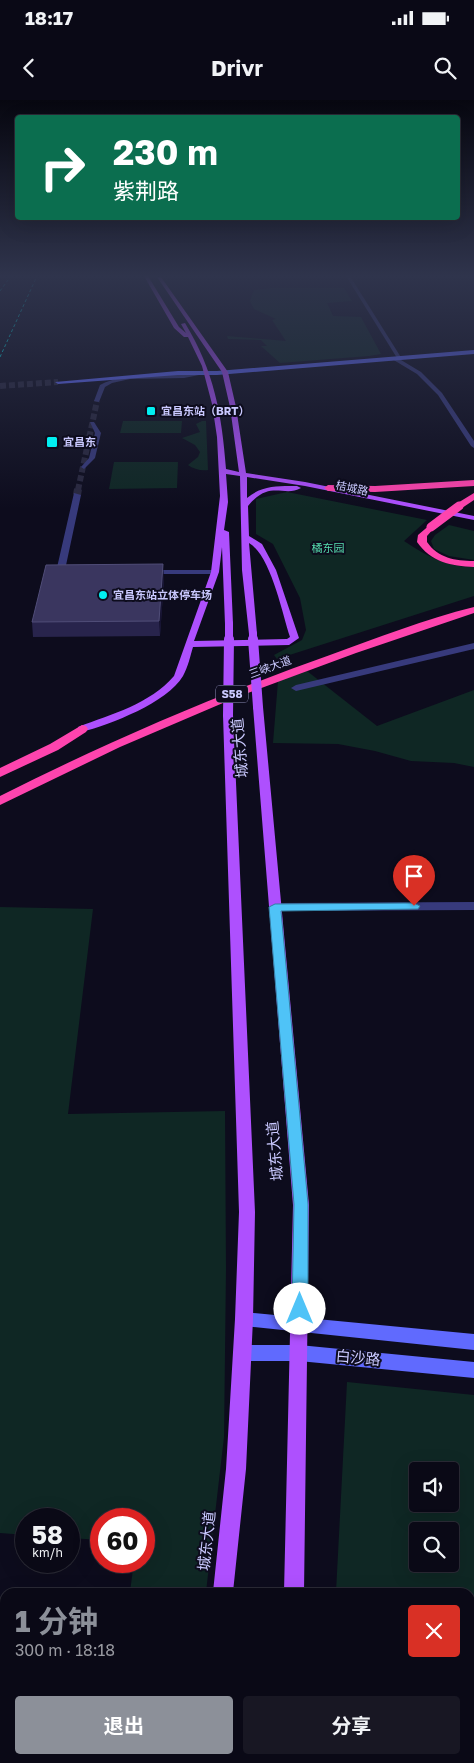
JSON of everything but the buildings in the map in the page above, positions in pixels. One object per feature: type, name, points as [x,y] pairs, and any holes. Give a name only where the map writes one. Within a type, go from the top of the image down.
[{"type":"highway","points":[[328,488],[375,489],[474,483]]},
{"type":"highway","points":[[474,498],[423,535],[422,542],[426,549],[435,556],[448,561],[474,563]]},
{"type":"highway","name":"三峡大道","points":[[0,790],[108,739],[209,695],[374,635],[474,603]]},
{"type":"highway","name":"三峡大道","points":[[0,801],[112,746],[216,700],[376,641],[474,610]]},
{"type":"highway","points":[[0,773],[54,747],[82,729]]},
{"type":"main road","points":[[82,729],[134,708],[169,688],[182,669],[215,572],[224,494],[224,474],[218,414],[207,372],[199,354]]},
{"type":"main road","points":[[189,644],[290,642],[295,638],[286,606],[272,570],[259,546],[246,538],[243,477],[233,407],[225,371],[213,354]]},
{"type":"main road","points":[[58,382],[440,354]]},
{"type":"main road","points":[[241,458],[259,472],[328,488]]},
{"type":"main road","name":"桔城路","points":[[224,474],[328,488],[474,518]]},
{"type":"main road","name":"桔城路","points":[[243,477],[474,525]]},
{"type":"main road","points":[[244,506],[258,491],[301,488]]},
{"type":"main road","name":"城东大道","points":[[222,1588],[236,1469],[244,1320],[246,1212],[228,715],[229,624],[224,494]]},
{"type":"main road","name":"城东大道","points":[[246,538],[246,570],[301,1204],[294,1588]]},
{"type":"main road","name":"白沙路","points":[[244,1320],[474,1342]]},
{"type":"main road","name":"白沙路","points":[[242,1353],[299,1353],[474,1370]]},
{"type":"street","points":[[394,354],[419,373],[440,394],[474,446]]},
{"type":"street","points":[[97,401],[102,386],[121,380],[184,376],[207,372]]},
{"type":"street","points":[[84,466],[92,458],[98,433],[92,424]]},
{"type":"street","points":[[77,495],[60,572],[79,572]]},
{"type":"street","points":[[138,572],[215,572]]},
{"type":"street","points":[[296,688],[474,646]]},
{"type":"street","points":[[275,907],[474,906]]},
{"type":"green space","points":[[270,354],[381,354],[369,356],[280,363]]},
{"type":"green space","points":[[123,421],[182,421],[181,433],[120,433]]},
{"type":"green space","points":[[206,421],[208,470],[192,468],[188,465],[198,457],[200,452],[195,445],[182,438],[200,432],[196,424]]},
{"type":"green space","points":[[114,462],[178,462],[177,488],[109,489]]},
{"type":"green space","name":"橘东园","points":[[287,492],[427,520],[404,541],[437,560],[454,565],[474,567],[474,596],[277,659],[274,655],[302,640],[306,630],[300,598],[273,544],[256,534],[256,499]]},
{"type":"green space","points":[[449,525],[474,531],[474,560],[449,556],[434,549],[431,541],[435,535]]},
{"type":"green space","points":[[307,671],[377,726],[474,690],[474,767],[454,763],[411,761],[375,751],[338,744],[273,743],[278,681]]},
{"type":"green space","points":[[0,907],[93,909],[68,1114],[225,1111],[224,1437],[206,1588],[131,1588],[132,1573],[155,1573],[155,1508],[90,1508],[90,1539],[80,1539],[80,1508],[15,1508],[15,1534],[0,1533]]},
{"type":"green space","points":[[347,1382],[474,1395],[474,1588],[336,1588]]},
{"type":"tunnel","points":[[0,386],[58,382]]},
{"type":"tunnel","points":[[78,490],[97,401]]},
{"type":"tunnel","points":[[77,495],[78,489]]},
{"type":"place","name":"宜昌东站（BRT）","points":[[151,411]]},
{"type":"place","name":"宜昌东","points":[[52,442]]},
{"type":"place","name":"宜昌东站立体停车场","points":[[103,595]]},
{"type":"route","points":[[300,1309],[301,1204],[275,907],[414,906]]}]
